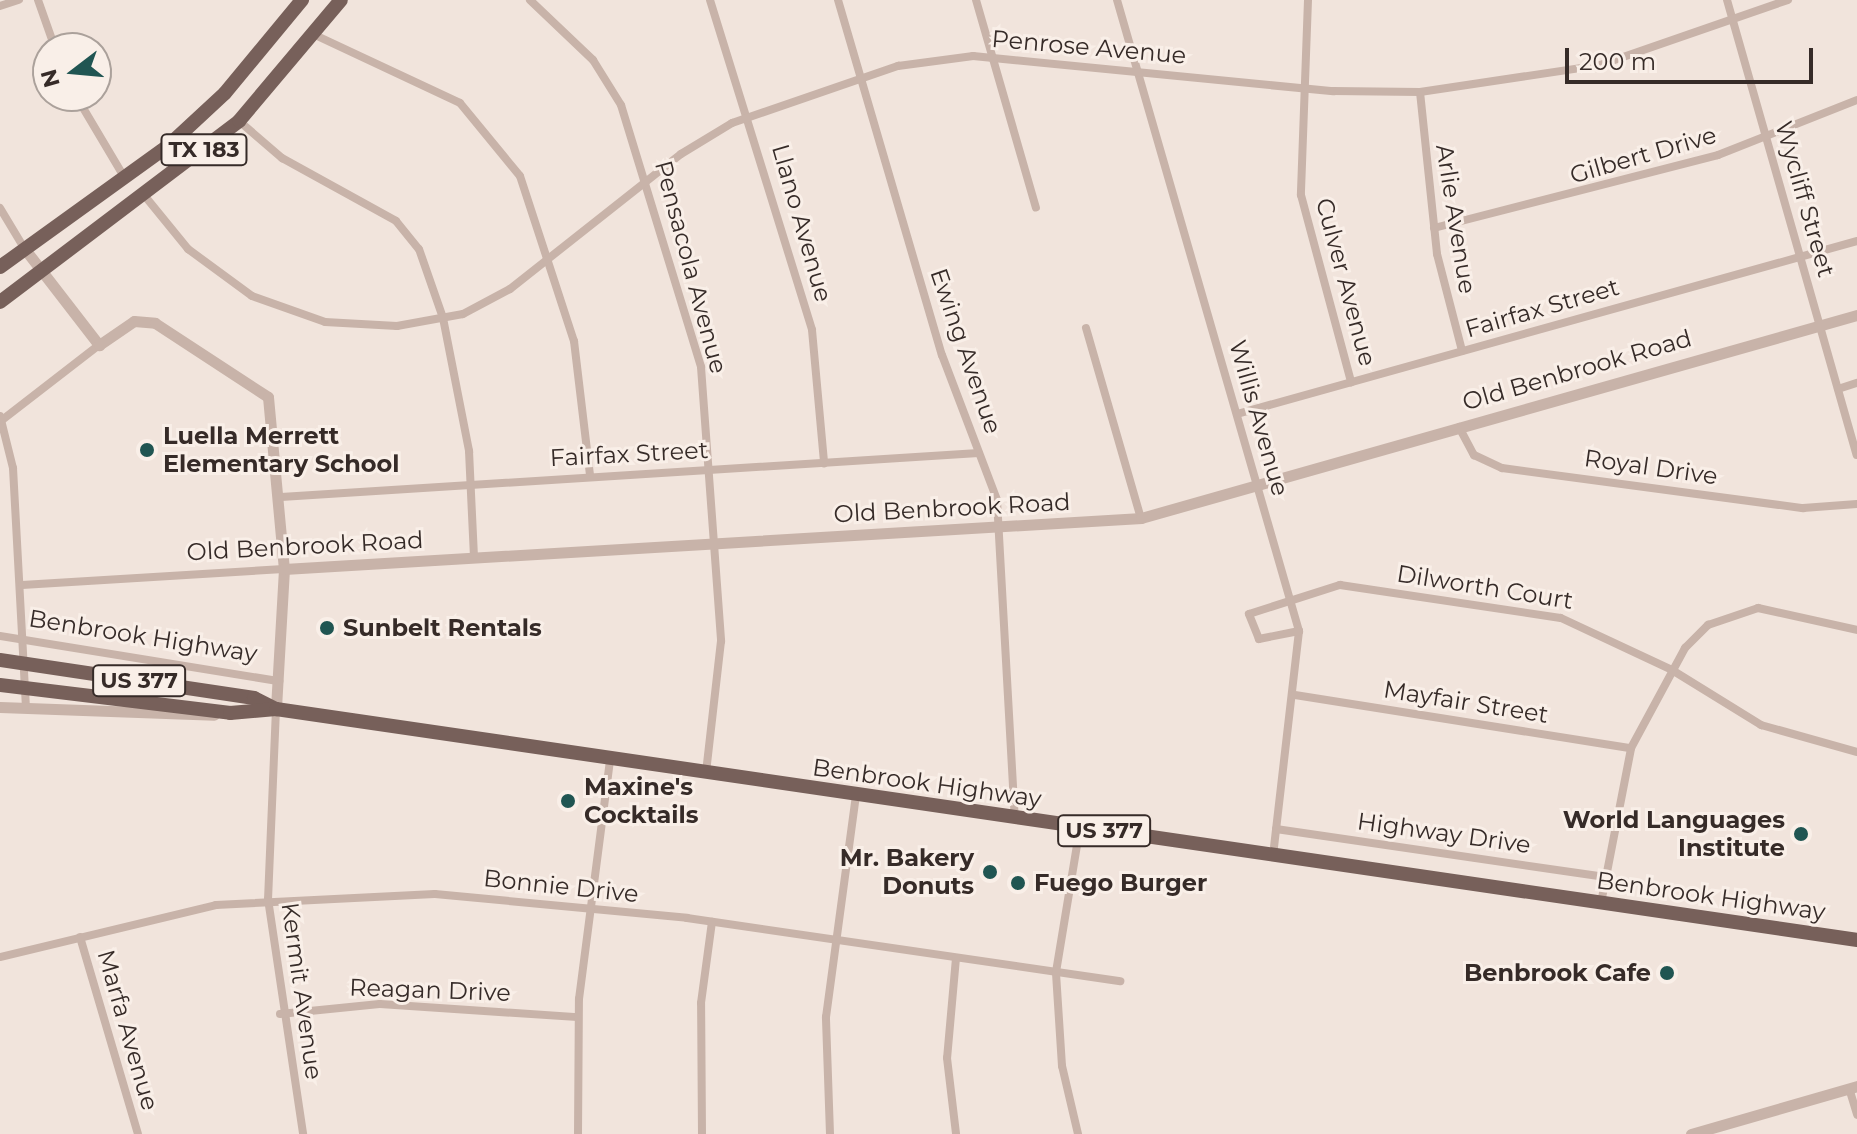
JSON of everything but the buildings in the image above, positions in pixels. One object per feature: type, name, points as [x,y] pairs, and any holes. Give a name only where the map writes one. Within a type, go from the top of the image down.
[{"type":"main road","name":"TX 183","points":[[0,267],[124,177],[207,111],[302,0]]},
{"type":"main road","name":"TX 183","points":[[0,302],[239,121],[315,35],[341,0]]},
{"type":"main road","name":"Benbrook Highway","points":[[0,660],[254,698],[276,709]]},
{"type":"main road","name":"Benbrook Highway","points":[[0,685],[230,713],[276,709],[1857,940]]},
{"type":"street","points":[[0,6],[19,0]]},
{"type":"street","points":[[38,0],[49,32]]},
{"type":"street","name":"Pensacola Avenue","points":[[530,0],[603,73],[647,181],[701,367],[721,641],[706,773]]},
{"type":"street","name":"Llano Avenue","points":[[710,0],[750,115],[812,330],[824,463]]},
{"type":"street","name":"Ewing Avenue","points":[[838,0],[1000,526],[1015,818]]},
{"type":"street","points":[[976,0],[1036,208]]},
{"type":"street","name":"Willis Avenue","points":[[1117,0],[1299,631],[1295,695],[1273,855]]},
{"type":"street","name":"Culver Avenue","points":[[1308,0],[1304,218],[1351,382]]},
{"type":"street","name":"Wycliff Street","points":[[1727,0],[1857,455]]},
{"type":"street","name":"Penrose Avenue","points":[[144,195],[188,249],[268,305],[352,325],[443,318],[487,302],[647,181],[750,115],[859,76],[930,59],[992,58],[1308,89],[1420,92],[1600,65],[1734,23],[1788,0]]},
{"type":"street","points":[[315,35],[433,87],[477,118],[520,176],[551,256],[581,382],[590,475]]},
{"type":"street","name":"Arlie Avenue","points":[[1420,92],[1434,228],[1462,351]]},
{"type":"street","name":"Gilbert Drive","points":[[1434,228],[1559,200],[1765,138],[1857,100]]},
{"type":"street","points":[[85,112],[124,177]]},
{"type":"street","points":[[239,121],[282,158],[410,234],[443,318],[472,483],[474,559]]},
{"type":"street","points":[[0,208],[40,271],[99,345]]},
{"type":"street","name":"Fairfax Street","points":[[1237,414],[1857,241]]},
{"type":"street","name":"Old Benbrook Road","points":[[22,585],[1141,518],[1857,315]]},
{"type":"street","points":[[26,705],[22,585],[1,418],[99,345],[143,320],[259,388],[275,416],[284,569],[276,709]]},
{"type":"street","points":[[1086,328],[1141,518]]},
{"type":"street","points":[[1838,389],[1857,383]]},
{"type":"street","name":"Royal Drive","points":[[1459,427],[1474,455],[1502,468],[1803,508],[1857,504]]},
{"type":"street","name":"Fairfax Street","points":[[281,497],[590,475],[979,453]]},
{"type":"street","name":"Dilworth Court","points":[[1299,631],[1259,639],[1248,623],[1251,610],[1289,596],[1356,586],[1561,618],[1672,670],[1761,725],[1857,752]]},
{"type":"street","points":[[1601,903],[1631,748],[1672,670],[1708,625],[1748,609],[1857,630]]},
{"type":"street","name":"Benbrook Highway","points":[[0,636],[279,681]]},
{"type":"street","name":"Mayfair Street","points":[[1295,695],[1631,748]]},
{"type":"street","name":"Benbrook Highway","points":[[0,707],[26,705],[191,718],[230,713]]},
{"type":"street","name":"Kermit Avenue","points":[[276,709],[268,899],[280,1014],[303,1134]]},
{"type":"street","points":[[578,1134],[578,1017],[610,759]]},
{"type":"street","points":[[830,1134],[823,1064],[832,942],[856,795]]},
{"type":"street","points":[[1078,1134],[1062,1066],[1056,972],[1080,827]]},
{"type":"street","name":"Highway Drive","points":[[1276,829],[1606,877]]},
{"type":"street","name":"Bonnie Drive","points":[[0,957],[184,910],[268,899],[435,894],[712,922],[832,942],[1120,981]]},
{"type":"street","points":[[702,1134],[701,1003],[712,922]]},
{"type":"street","name":"Marfa Avenue","points":[[80,937],[138,1134]]},
{"type":"street","points":[[956,958],[947,1058],[956,1134]]},
{"type":"street","name":"Reagan Drive","points":[[280,1014],[380,1004],[578,1017]]},
{"type":"street","points":[[1691,1134],[1853,1087],[1857,1115]]},
{"type":"place","name":"Luella Merrett Elementary School","points":[[147,450]]},
{"type":"place","name":"Sunbelt Rentals","points":[[327,628]]},
{"type":"place","name":"Maxine's Cocktails","points":[[568,801]]},
{"type":"place","name":"World Languages Institute","points":[[1801,834]]},
{"type":"place","name":"Mr. Bakery Donuts","points":[[990,872]]},
{"type":"place","name":"Fuego Burger","points":[[1018,883]]},
{"type":"place","name":"Benbrook Cafe","points":[[1667,973]]}]
